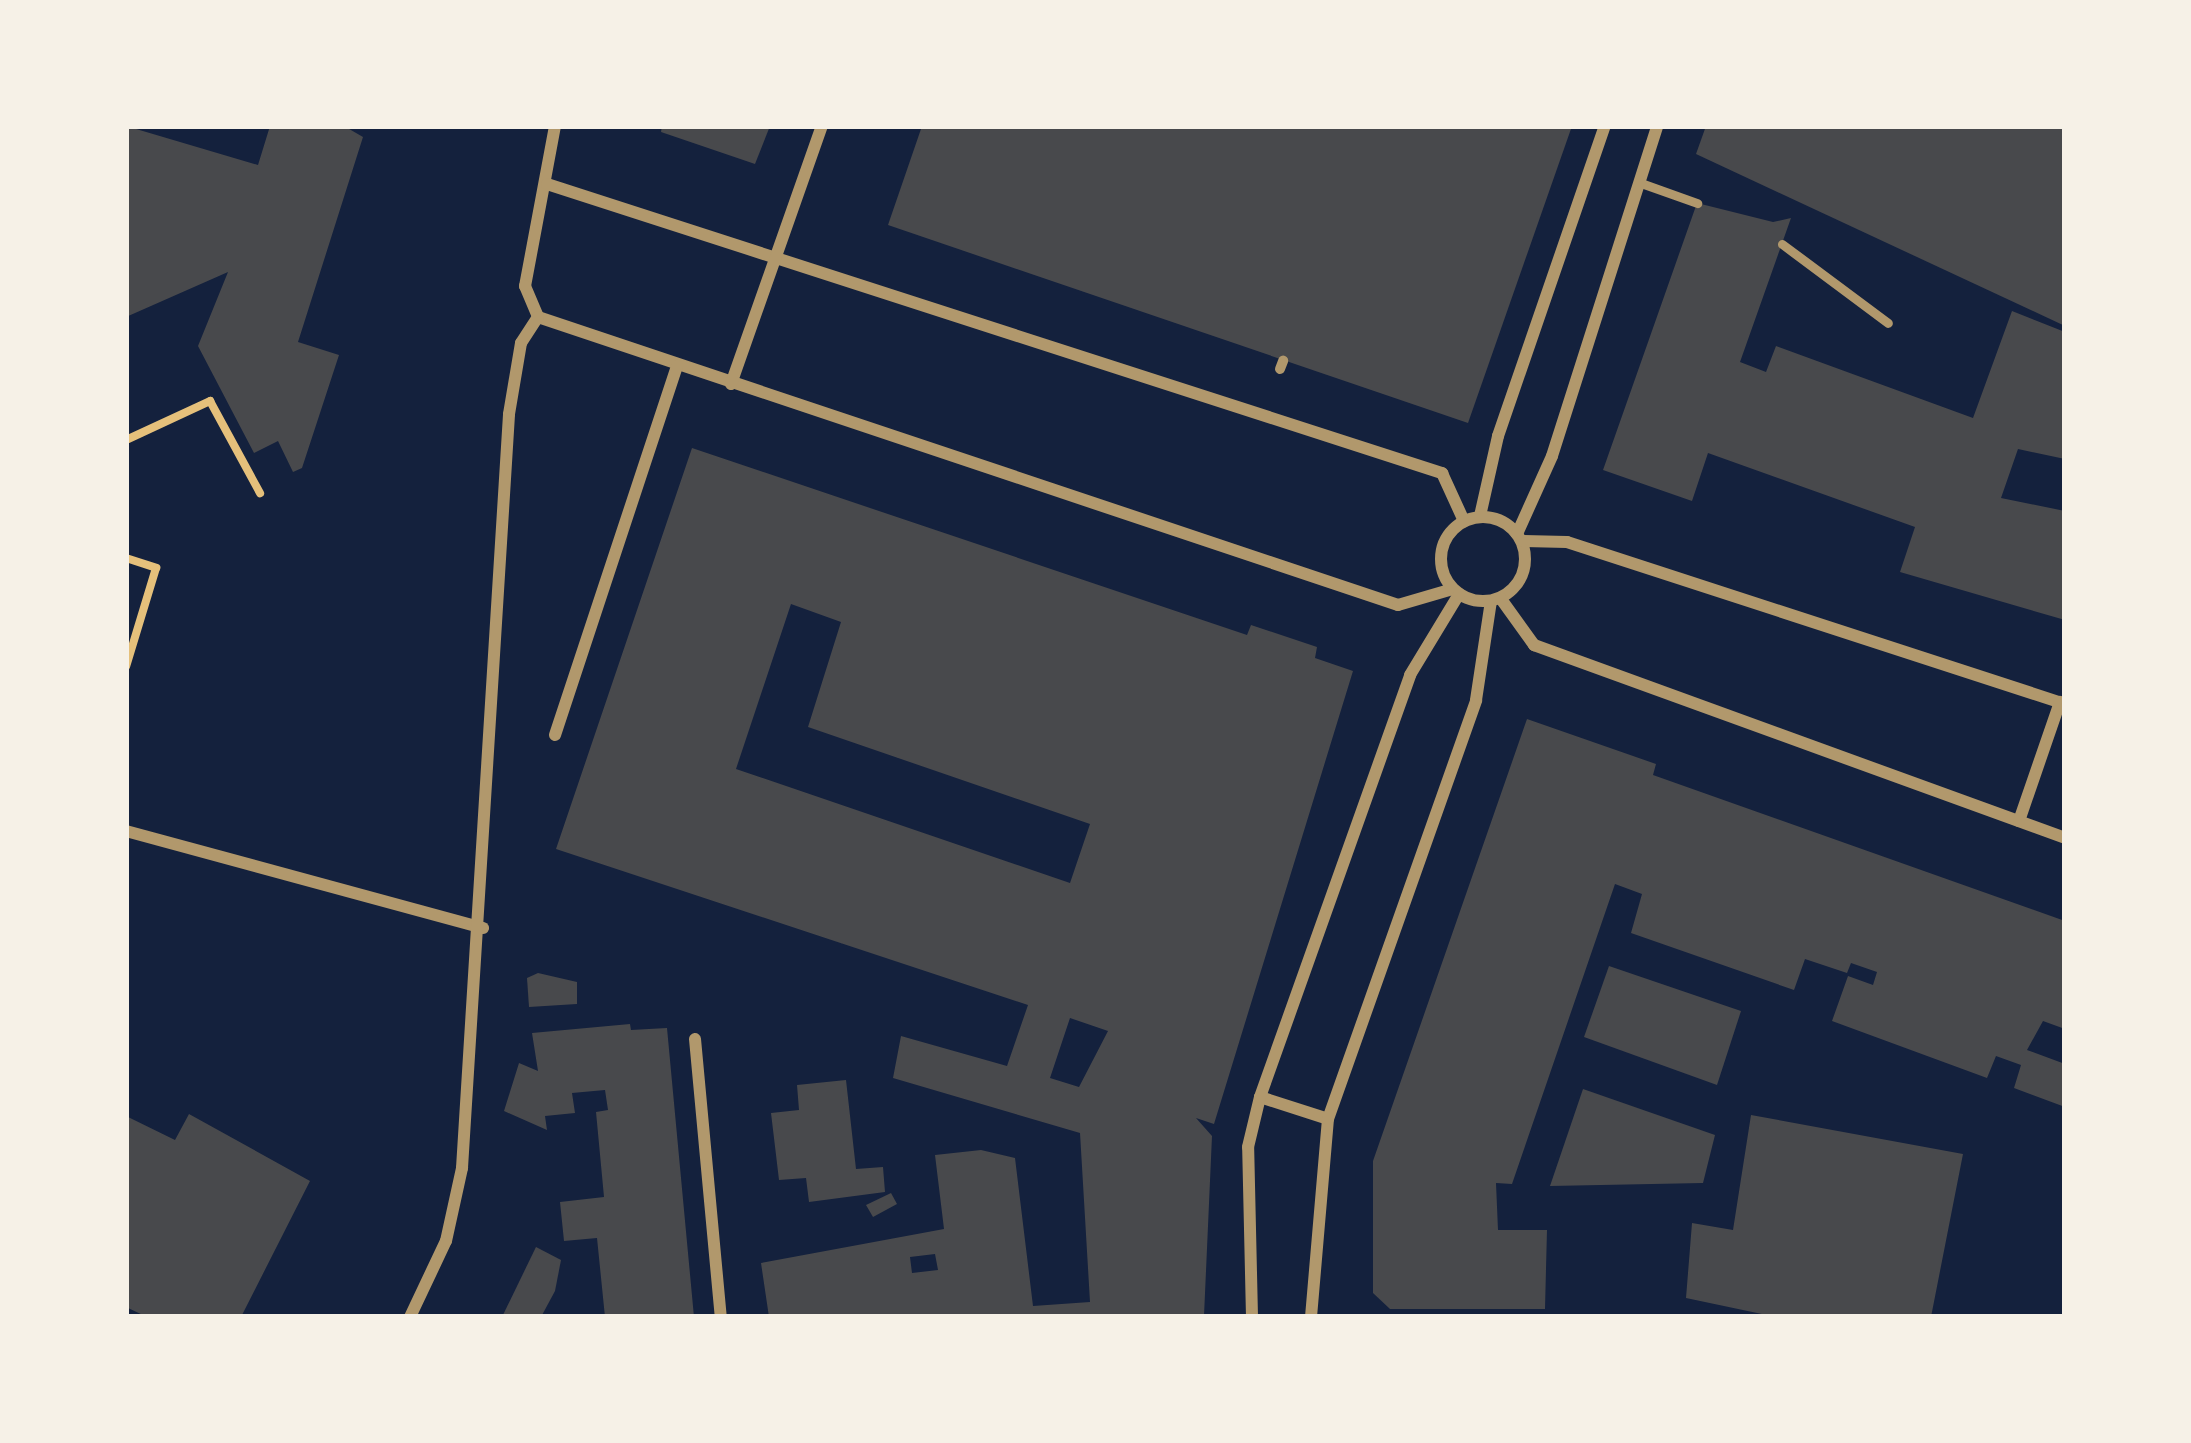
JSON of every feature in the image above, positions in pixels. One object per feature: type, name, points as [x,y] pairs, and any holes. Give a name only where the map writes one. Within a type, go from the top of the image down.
[{"type":"street","points":[[555,126],[525,286],[538,317],[1399,605],[1456,592],[1496,600],[1534,645],[2065,838]]},
{"type":"street","points":[[731,384],[822,126]]},
{"type":"street","points":[[1480,516],[1498,436],[1605,126]]},
{"type":"street","points":[[1311,1317],[1328,1119],[1476,700],[1496,600],[1521,580],[1520,537],[1552,456],[1657,126]]},
{"type":"street","points":[[547,184],[1442,473],[1464,521]]},
{"type":"street","points":[[410,1317],[446,1241],[463,1168],[483,928],[509,414],[521,343],[538,317]]},
{"type":"street","points":[[554,735],[677,366]]},
{"type":"street","points":[[1456,592],[1440,560],[1451,531],[1480,516],[1520,537],[1567,542],[2062,703],[2020,821]]},
{"type":"street","points":[[1252,1317],[1248,1170],[1260,1097],[1410,675],[1456,592]]},
{"type":"street","points":[[126,831],[483,928]]},
{"type":"street","points":[[695,1040],[721,1317]]},
{"type":"street","points":[[1260,1097],[1328,1119]]},
{"type":"lane","points":[[1638,182],[1696,203]]},
{"type":"lane","points":[[1782,244],[1888,323]]},
{"type":"path","points":[[126,440],[211,401],[260,493]]},
{"type":"path","points":[[126,558],[157,568],[126,667]]},
{"type":"building","points":[[126,126],[258,165],[270,126],[344,126],[363,137],[298,342],[339,355],[302,468],[293,472],[278,441],[254,453],[198,346],[228,272],[126,317]]},
{"type":"building","points":[[662,126],[770,126],[755,164],[661,132]]},
{"type":"building","points":[[922,126],[1572,126],[1468,423],[888,225]]},
{"type":"building","points":[[1706,126],[2065,126],[2065,326],[1696,154]]},
{"type":"building","points":[[1697,203],[1773,222],[1791,218],[1740,362],[1766,372],[1776,346],[1973,418],[2012,311],[2065,332],[2065,459],[2018,449],[2001,498],[2065,511],[2065,620],[1900,572],[1915,527],[1708,453],[1692,501],[1603,470]]},
{"type":"building","points":[[692,448],[1247,635],[1251,625],[1317,647],[1315,658],[1353,671],[1214,1124],[1196,1118],[1212,1136],[1204,1316],[769,1317],[761,1263],[944,1229],[935,1155],[981,1150],[1015,1158],[1033,1306],[1090,1302],[1080,1133],[893,1078],[901,1036],[1007,1066],[1028,1005],[556,849]],"holes":[[[791,604],[841,622],[808,727],[1090,824],[1070,883],[736,769]],[[1070,1018],[1108,1031],[1079,1087],[1050,1078]],[[935,1254],[938,1270],[912,1273],[910,1257]]]},
{"type":"building","points":[[1527,719],[1656,764],[1653,775],[2065,921],[2065,1029],[2043,1021],[2027,1050],[2065,1064],[2065,1107],[2014,1088],[2021,1065],[1996,1056],[1987,1078],[1832,1021],[1848,976],[1873,985],[1877,972],[1851,963],[1847,973],[1805,959],[1794,990],[1631,933],[1642,894],[1615,884],[1512,1184],[1496,1183],[1498,1230],[1547,1230],[1545,1309],[1390,1309],[1373,1293],[1373,1161]]},
{"type":"building","points":[[1609,966],[1741,1011],[1717,1085],[1584,1037]]},
{"type":"building","points":[[538,973],[577,982],[577,1004],[529,1007],[527,978]]},
{"type":"building","points":[[630,1024],[631,1030],[667,1028],[694,1317],[605,1317],[597,1238],[564,1241],[560,1202],[604,1197],[596,1112],[608,1110],[605,1090],[572,1093],[575,1113],[545,1116],[547,1130],[504,1111],[519,1063],[538,1071],[532,1033]]},
{"type":"building","points":[[846,1080],[856,1169],[883,1167],[885,1192],[809,1202],[806,1178],[779,1180],[771,1113],[799,1110],[797,1085]]},
{"type":"building","points":[[1583,1089],[1715,1135],[1703,1183],[1550,1186]]},
{"type":"building","points":[[189,1114],[310,1181],[241,1317],[147,1317],[126,1307],[126,1116],[175,1140]]},
{"type":"building","points":[[1751,1115],[1963,1154],[1931,1317],[1776,1317],[1686,1298],[1692,1223],[1733,1230]]},
{"type":"building","points":[[891,1193],[897,1204],[873,1217],[866,1205]]},
{"type":"building","points":[[536,1247],[561,1260],[555,1291],[541,1317],[502,1317]]}]
